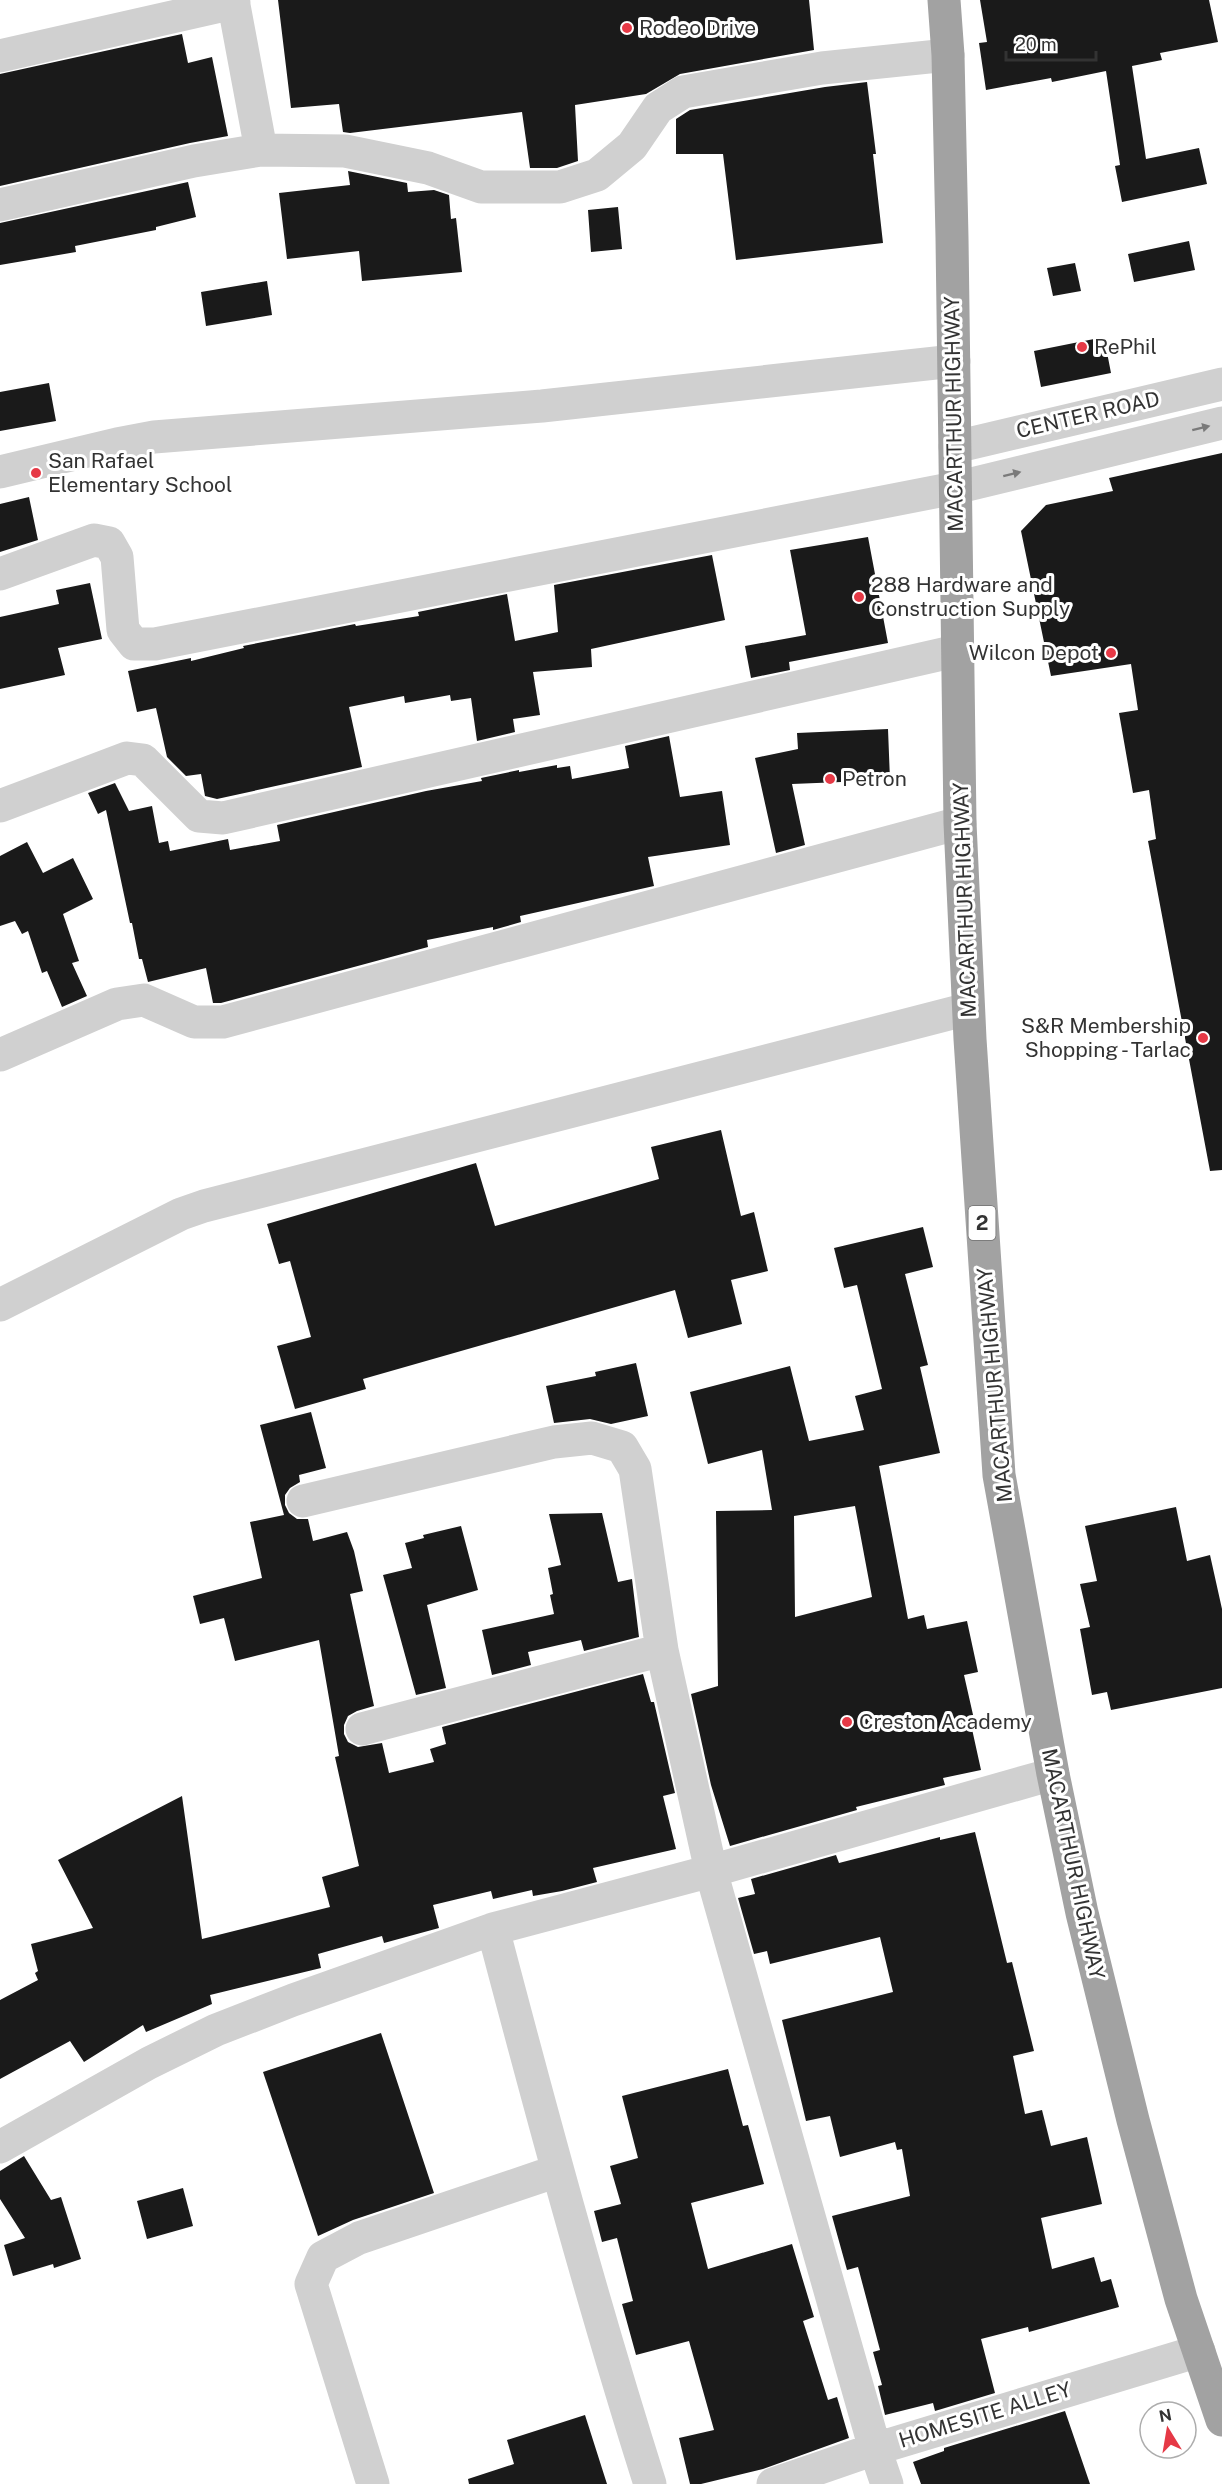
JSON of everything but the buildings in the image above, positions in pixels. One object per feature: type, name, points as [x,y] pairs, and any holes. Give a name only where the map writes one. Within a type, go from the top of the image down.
[{"type":"highway","name":"MACARTHUR HIGHWAY","points":[[944,0],[948,55],[954,361],[960,823],[968,1009],[999,1475],[1053,1774],[1107,2016],[1181,2299],[1222,2420]]},
{"type":"street","points":[[0,56],[234,1],[261,150]]},
{"type":"street","points":[[0,205],[194,161],[261,150],[345,150],[428,168],[482,187],[560,187],[597,175],[632,146],[658,108],[683,92],[822,68],[948,55]]},
{"type":"street","points":[[0,472],[154,437],[542,406],[954,361]]},
{"type":"street","name":"CENTER ROAD","points":[[955,447],[1222,384]]},
{"type":"street","points":[[0,574],[94,540],[109,543],[117,557],[123,630],[134,644],[154,644],[955,488],[1222,423]]},
{"type":"street","points":[[0,806],[127,758],[143,760],[199,816],[223,818],[956,651]]},
{"type":"street","points":[[0,1055],[117,1004],[144,1000],[194,1022],[223,1022],[960,823]]},
{"type":"street","points":[[0,1305],[181,1214],[204,1206],[968,1009]]},
{"type":"street","points":[[303,1501],[554,1442],[592,1438],[622,1448],[635,1469],[662,1650],[711,1871],[875,2449],[887,2484]]},
{"type":"street","points":[[362,1729],[662,1650]]},
{"type":"street","points":[[0,2147],[149,2063],[216,2030],[293,2000],[493,1929],[711,1871],[1053,1774]]},
{"type":"street","points":[[493,1929],[557,2171],[612,2363],[650,2484]]},
{"type":"street","points":[[373,2484],[311,2284],[323,2257],[359,2238],[557,2171]]},
{"type":"street","name":"HOMESITE ALLEY","points":[[773,2484],[875,2449],[1199,2351]]},
{"type":"place","name":"Rodeo Drive","points":[[627,28]]},
{"type":"place","name":"RePhil","points":[[1082,347]]},
{"type":"place","name":"San Rafael Elementary School","points":[[36,473]]},
{"type":"place","name":"288 Hardware and Construction Supply","points":[[859,597]]},
{"type":"place","name":"Wilcon Depot","points":[[1111,653]]},
{"type":"place","name":"Petron","points":[[830,779]]},
{"type":"place","name":"S&R Membership Shopping - Tarlac","points":[[1203,1038]]},
{"type":"place","name":"Creston Academy","points":[[847,1722]]}]
